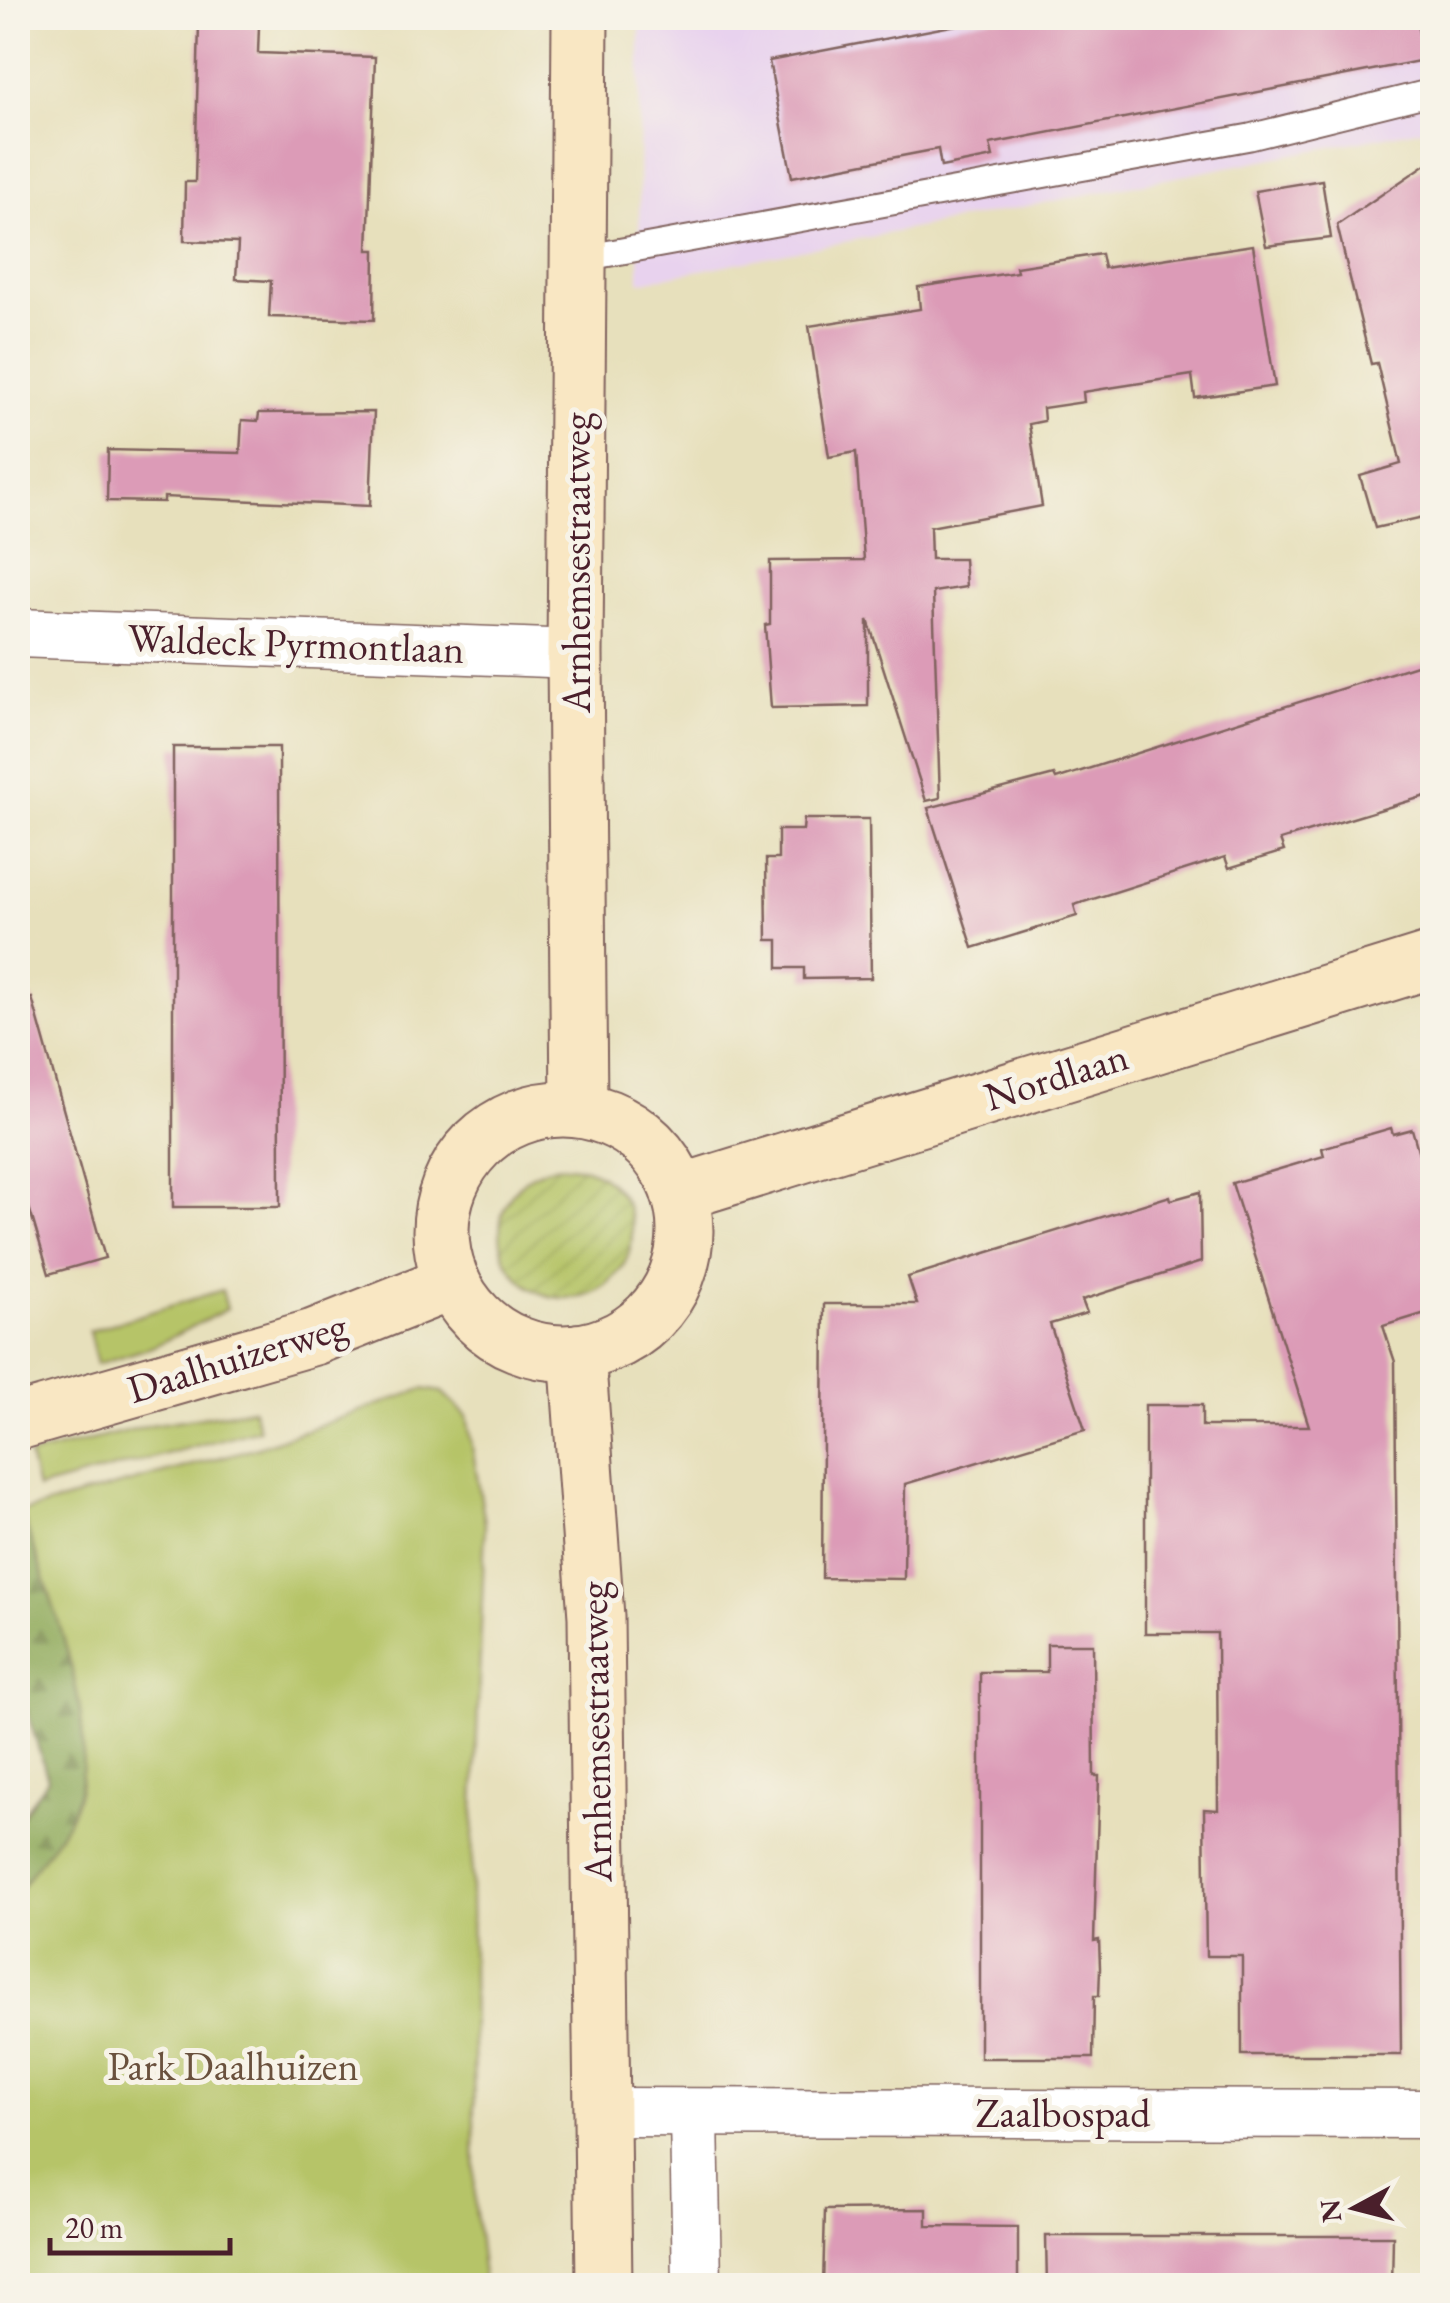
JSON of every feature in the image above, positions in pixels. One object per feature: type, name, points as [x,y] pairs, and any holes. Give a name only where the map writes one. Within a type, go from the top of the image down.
[{"type":"main road","name":"Arnhemsestraatweg","points":[[579,1109],[575,654],[580,18]]},
{"type":"main road","name":"Nordlaan","points":[[680,1193],[1432,960]]},
{"type":"main road","points":[[546,1109],[579,1109],[612,1118],[642,1136],[664,1162],[680,1193],[685,1222],[684,1252],[675,1280],[659,1307],[636,1329],[608,1344],[578,1352],[535,1350],[511,1341],[479,1318],[452,1282],[444,1251],[442,1219],[450,1186],[464,1158],[488,1134],[515,1118],[546,1109]]},
{"type":"main road","name":"Daalhuizerweg","points":[[18,1422],[314,1338],[452,1282]]},
{"type":"main road","name":"Arnhemsestraatweg","points":[[578,1352],[596,1616],[604,2286]]},
{"type":"street","name":"Waldeck Pyrmontlaan","points":[[18,633],[575,654]]},
{"type":"street","points":[[602,2112],[694,2115],[697,2286]]},
{"type":"street","name":"Zaalbospad","points":[[694,2115],[1432,2114]]},
{"type":"lane","points":[[578,259],[1250,137],[1432,92]]},
{"type":"shaded area","points":[[640,18],[1432,18],[1432,127],[639,282]]},
{"type":"green space","points":[[566,1166],[603,1177],[621,1195],[632,1232],[621,1269],[603,1287],[566,1298],[529,1287],[511,1269],[500,1232],[511,1195],[529,1177]]},
{"type":"green space","points":[[222,1290],[227,1309],[152,1347],[97,1364],[89,1331]]},
{"type":"green space","name":"Park Daalhuizen","points":[[423,1389],[442,1392],[467,1416],[485,1523],[471,1889],[475,2206],[484,2285],[18,2286],[18,1834],[55,1780],[18,1513],[258,1447]]},
{"type":"green space","points":[[253,1409],[259,1429],[37,1489],[29,1456],[150,1425]]},
{"type":"green space","points":[[21,1510],[70,1663],[83,1745],[81,1783],[70,1816],[18,1893],[18,1821],[48,1779],[18,1683]]},
{"type":"building","points":[[993,18],[1416,18],[1424,60],[990,144],[993,157],[941,167],[938,149],[792,177],[769,61]]},
{"type":"building","points":[[199,23],[259,25],[258,53],[375,57],[368,250],[375,250],[374,320],[269,317],[271,281],[236,279],[238,243],[184,241],[185,182],[195,182]]},
{"type":"building","points":[[1432,160],[1432,515],[1375,528],[1360,476],[1401,464],[1377,363],[1371,364],[1337,225]]},
{"type":"building","points":[[1322,180],[1331,238],[1266,246],[1255,191]]},
{"type":"building","points":[[1253,245],[1275,386],[1195,398],[1192,375],[1083,392],[1084,402],[1043,408],[1044,421],[1029,424],[1042,506],[930,527],[931,559],[964,559],[966,587],[933,592],[940,798],[926,801],[868,620],[868,706],[771,708],[765,625],[770,624],[770,561],[864,560],[856,452],[829,457],[809,326],[920,309],[918,287],[1017,272],[1016,267],[1101,254],[1104,268]]},
{"type":"building","points":[[374,412],[370,506],[164,497],[164,502],[107,501],[108,450],[240,453],[242,420],[258,421],[259,413]]},
{"type":"building","points":[[1432,660],[1432,794],[1280,840],[1284,851],[1229,868],[1225,857],[1074,905],[1077,916],[973,948],[928,808],[1054,775],[1056,779]]},
{"type":"building","points":[[173,747],[279,747],[280,1207],[173,1207]]},
{"type":"building","points":[[804,819],[869,819],[871,978],[804,979],[804,968],[778,968],[778,940],[767,940],[766,859],[778,859],[778,830],[803,830]]},
{"type":"building","points":[[32,998],[105,1258],[49,1274],[18,1170],[18,1000]]},
{"type":"building","points":[[1391,1128],[1393,1134],[1412,1129],[1432,1200],[1432,1311],[1383,1326],[1395,1362],[1401,2055],[1242,2055],[1242,1956],[1206,1956],[1204,1809],[1218,1810],[1217,1633],[1145,1633],[1145,1405],[1202,1405],[1202,1426],[1309,1426],[1232,1183],[1324,1156],[1322,1148]]},
{"type":"building","points":[[1200,1192],[1201,1262],[1082,1300],[1087,1313],[1050,1324],[1085,1430],[905,1484],[904,1579],[822,1578],[824,1304],[917,1304],[908,1277],[1170,1196],[1171,1200]]},
{"type":"building","points":[[1047,1644],[1093,1644],[1094,1776],[1099,1776],[1094,1941],[1099,1940],[1100,1968],[1099,1996],[1094,1996],[1093,2058],[980,2058],[980,1672],[1047,1672]]},
{"type":"building","points":[[927,2209],[927,2226],[1018,2227],[1018,2279],[938,2280],[938,2286],[823,2286],[825,2210]]},
{"type":"building","points":[[1046,2236],[1393,2236],[1392,2286],[1047,2286]]}]
